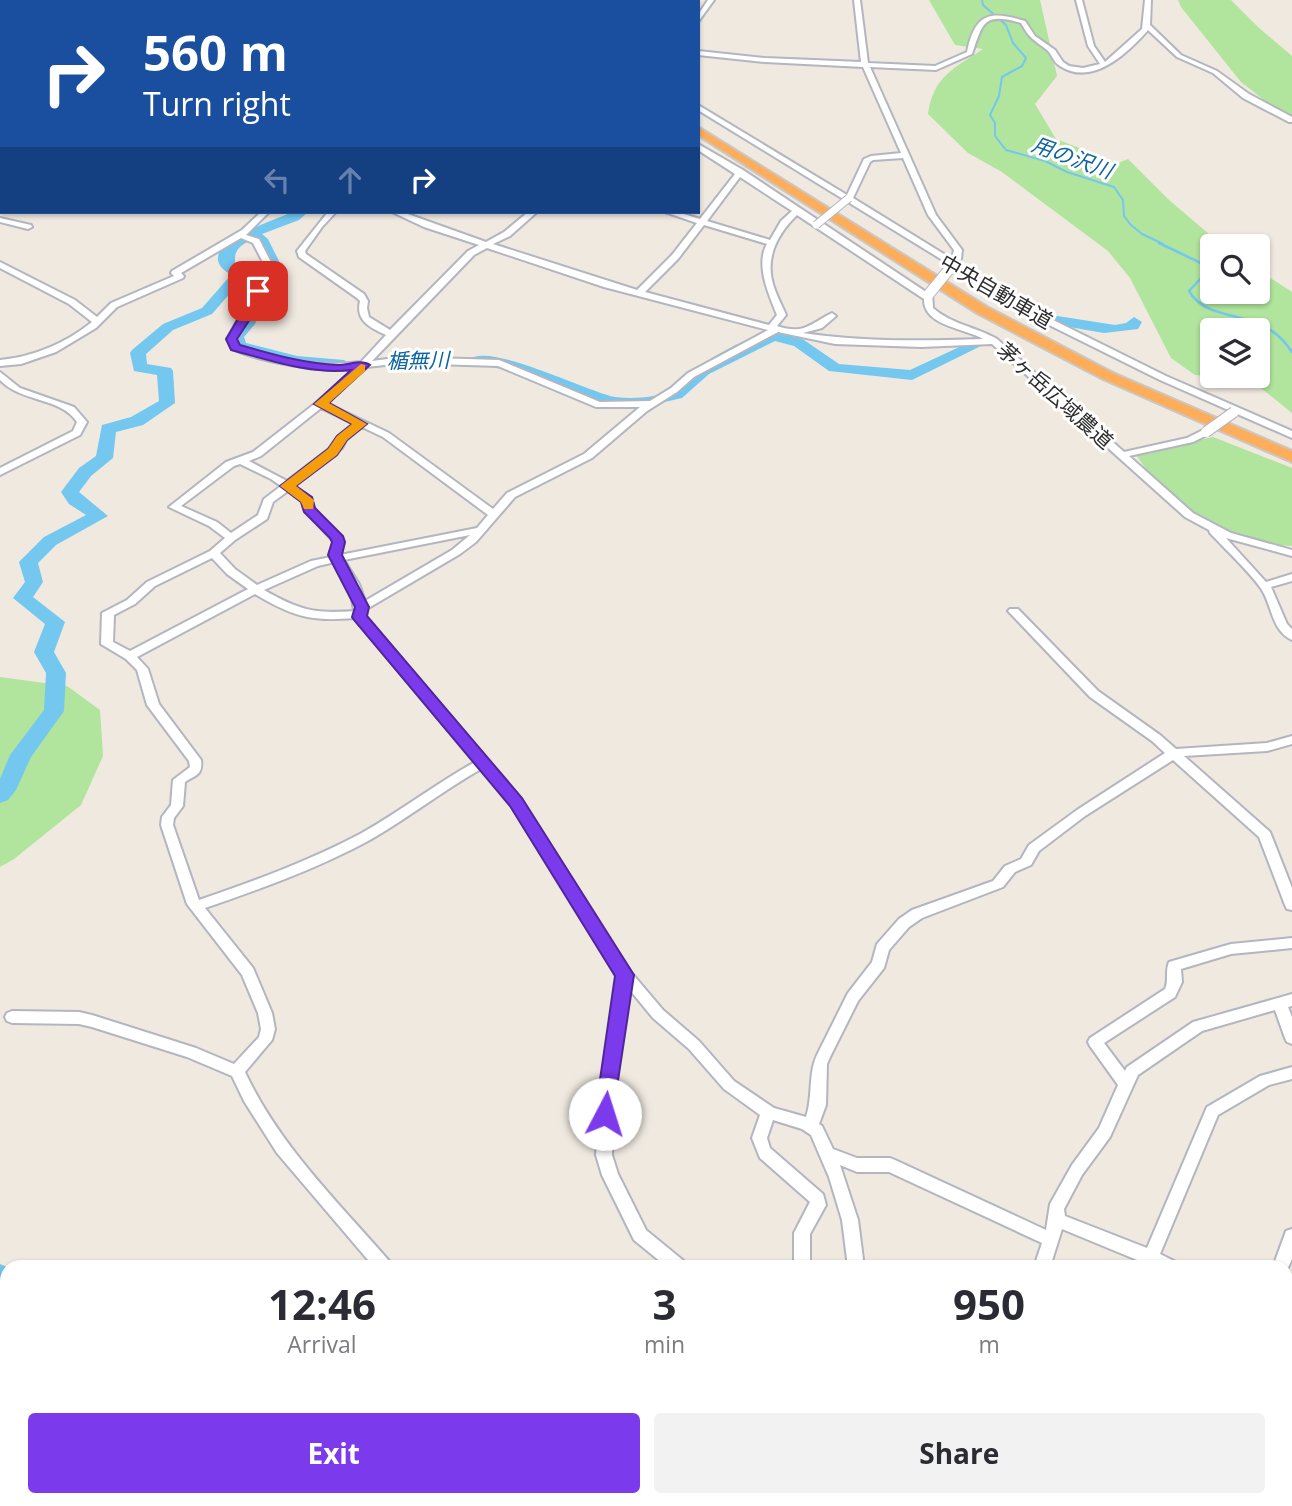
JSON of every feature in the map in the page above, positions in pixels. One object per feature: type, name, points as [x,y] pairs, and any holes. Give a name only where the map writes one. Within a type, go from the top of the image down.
[{"type":"highway","name":"中央自動車道","points":[[700,122],[992,307],[1117,372],[1292,448]]},
{"type":"highway","name":"中央自動車道","points":[[700,131],[993,317],[1108,376],[1292,457]]},
{"type":"street","points":[[700,17],[711,0]]},
{"type":"street","points":[[857,0],[865,64],[932,215],[958,250],[952,266],[928,295]]},
{"type":"street","points":[[1079,0],[1091,46],[1104,65]]},
{"type":"street","points":[[700,53],[765,60],[942,67],[970,53],[974,33],[983,21],[992,17],[1014,18],[1023,22],[1032,37],[1053,51],[1059,64],[1075,69],[1104,65],[1140,35],[1147,25],[1148,0]]},
{"type":"street","points":[[1147,25],[1179,56],[1214,72],[1246,96],[1292,120]]},
{"type":"street","points":[[700,108],[1032,313],[1163,378],[1292,435]]},
{"type":"street","name":"茅ヶ岳広域農道","points":[[700,147],[928,295],[929,309],[941,320],[978,332],[994,341],[1181,510],[1212,528],[1251,544],[1292,553]]},
{"type":"street","points":[[817,225],[849,198],[867,162],[876,157],[906,155]]},
{"type":"street","points":[[638,294],[675,257],[740,172]]},
{"type":"street","points":[[214,554],[228,570],[285,607],[311,615],[361,610],[456,552],[481,530],[512,495],[588,456],[691,375],[774,329],[782,315],[768,282],[768,250],[784,223],[797,211]]},
{"type":"street","points":[[0,363],[21,361],[53,350],[85,332],[114,305],[178,275],[175,273],[242,233],[263,214]]},
{"type":"street","points":[[329,214],[318,223],[316,233],[301,253],[360,294],[364,301],[364,318],[392,334]]},
{"type":"street","points":[[402,214],[638,294],[791,333],[835,341],[908,344],[994,341]]},
{"type":"street","points":[[231,538],[213,524],[174,507],[230,464],[257,454],[320,404],[364,365],[471,253],[507,234],[531,214]]},
{"type":"street","points":[[675,214],[773,243]]},
{"type":"street","points":[[0,220],[28,227]]},
{"type":"street","points":[[1,233],[13,223]]},
{"type":"street","points":[[242,233],[256,241],[273,274],[256,294],[249,313],[232,339],[235,347],[294,363],[339,368],[403,360],[499,363],[599,405],[659,400]]},
{"type":"street","points":[[0,265],[72,302],[97,322]]},
{"type":"street","points":[[791,333],[819,326],[832,316]]},
{"type":"street","points":[[0,375],[16,390],[64,407],[80,417],[82,422],[77,433],[0,472]]},
{"type":"street","points":[[320,404],[386,435],[495,515]]},
{"type":"street","points":[[1122,455],[1190,440],[1235,411]]},
{"type":"street","points":[[237,1072],[265,1040],[268,1029],[265,1013],[248,972],[195,906],[167,825],[168,817],[177,806],[179,780],[197,769],[195,760],[153,705],[142,669],[130,656],[107,644],[108,613],[131,602],[151,584],[214,554],[231,538],[263,517],[265,505],[332,452],[339,446],[341,439],[361,424]]},
{"type":"street","points":[[241,461],[275,477],[307,500],[309,509],[336,536],[338,542],[335,555],[361,610],[359,617],[516,802],[625,975],[658,1014],[694,1045],[720,1077],[769,1113],[817,1131],[850,1220],[855,1260]]},
{"type":"street","points":[[1212,528],[1264,586],[1282,625],[1292,636]]},
{"type":"street","points":[[130,656],[257,589],[316,564],[481,530]]},
{"type":"street","points":[[1264,586],[1292,577]]},
{"type":"street","points":[[1014,611],[1094,694],[1174,753],[1265,835],[1292,905]]},
{"type":"street","points":[[811,1127],[818,1105],[820,1064],[852,997],[873,974],[882,948],[897,930],[924,910],[998,884],[1010,869],[1026,862],[1034,848],[1174,753],[1267,747],[1292,740]]},
{"type":"street","points":[[195,906],[283,875],[363,838],[399,817],[447,781],[482,763]]},
{"type":"street","points":[[1126,1084],[1095,1042],[1170,993],[1175,982],[1174,966],[1231,949],[1292,943]]},
{"type":"street","points":[[625,975],[607,1091],[604,1155],[610,1175],[640,1235],[670,1260]]},
{"type":"street","points":[[1044,1260],[1057,1220],[1056,1209],[1077,1170],[1105,1132],[1132,1071],[1198,1026],[1286,1001],[1292,1038]]},
{"type":"street","points":[[12,1017],[79,1018],[92,1021],[191,1052],[237,1072],[244,1088],[287,1153],[378,1260]]},
{"type":"street","points":[[1151,1256],[1212,1111],[1265,1080],[1292,1073]]},
{"type":"street","points":[[769,1113],[760,1131],[760,1146],[817,1199],[818,1205],[802,1233],[802,1260]]},
{"type":"street","points":[[827,1154],[857,1165],[890,1165],[898,1168],[1051,1240]]},
{"type":"street","points":[[1057,1220],[1158,1260]]},
{"type":"street","points":[[1283,1260],[1292,1236]]},
{"type":"green space","points":[[929,0],[1040,0],[1057,76],[1035,104],[1056,139],[1118,163],[1128,159],[1168,199],[1209,234],[1200,234],[1200,304],[1270,304],[1270,278],[1292,292],[1292,413],[1261,388],[1270,388],[1270,318],[1200,318],[1200,375],[1195,375],[1171,358],[1130,278],[1108,251],[1002,172],[968,153],[928,114],[940,82],[954,68],[983,49],[955,45]]},
{"type":"green space","points":[[1178,0],[1231,0],[1292,56],[1292,122],[1241,82]]},
{"type":"green space","points":[[1213,437],[1292,468],[1292,546],[1247,538],[1204,519],[1166,490],[1136,455]]},
{"type":"green space","points":[[0,677],[67,686],[100,710],[103,756],[81,805],[14,859],[0,867]]},
{"type":"waterway","name":"用の沢川","points":[[982,0],[983,5],[1006,25],[1013,43],[1026,58],[1022,66],[1002,77],[999,96],[990,115],[995,123],[995,136],[1006,150],[1045,161],[1067,172],[1114,187],[1123,200],[1124,216],[1130,224],[1142,234],[1163,244]]},
{"type":"waterway","points":[[251,234],[298,214]]},
{"type":"waterway","points":[[0,795],[8,785],[21,755],[54,711],[56,673],[44,652],[55,622],[22,598],[34,582],[28,562],[50,541],[99,516],[75,500],[70,492],[85,472],[104,458],[108,429],[137,421],[167,403],[165,371],[140,368],[138,353],[168,327],[207,311],[240,274],[230,268],[227,254],[239,240],[251,234]]},
{"type":"waterway","name":"楯無川","points":[[251,234],[261,239],[278,273],[261,294],[247,324],[236,337],[240,346],[296,361],[344,365]]},
{"type":"waterway","name":"用の沢川","points":[[1159,243],[1207,266],[1204,275],[1189,291],[1198,302],[1210,309],[1266,327],[1280,337],[1292,352]]},
{"type":"waterway","name":"楯無川","points":[[179,275],[211,255]]},
{"type":"waterway","name":"楯無川","points":[[130,295],[152,285]]},
{"type":"waterway","name":"楯無川","points":[[96,318],[111,304]]},
{"type":"waterway","name":"楯無川","points":[[1051,320],[1115,329],[1133,326],[1134,322]]},
{"type":"waterway","name":"楯無川","points":[[477,360],[503,363],[527,370],[593,397],[617,402],[643,402],[677,394],[704,371],[773,336],[799,343],[835,368],[912,375],[975,345]]},
{"type":"slow traffic","points":[[308,506],[307,500],[287,486],[332,452],[339,446],[341,439],[361,424],[321,407],[320,404],[361,368]]},
{"type":"route","points":[[258,291],[249,313],[232,339],[235,347],[294,363],[339,368],[364,365],[320,404],[321,407],[361,424],[341,439],[339,446],[332,452],[287,486],[307,500],[309,509],[336,536],[338,542],[335,555],[362,607],[359,617],[430,704],[516,802],[562,880],[625,975],[605,1114]]}]
